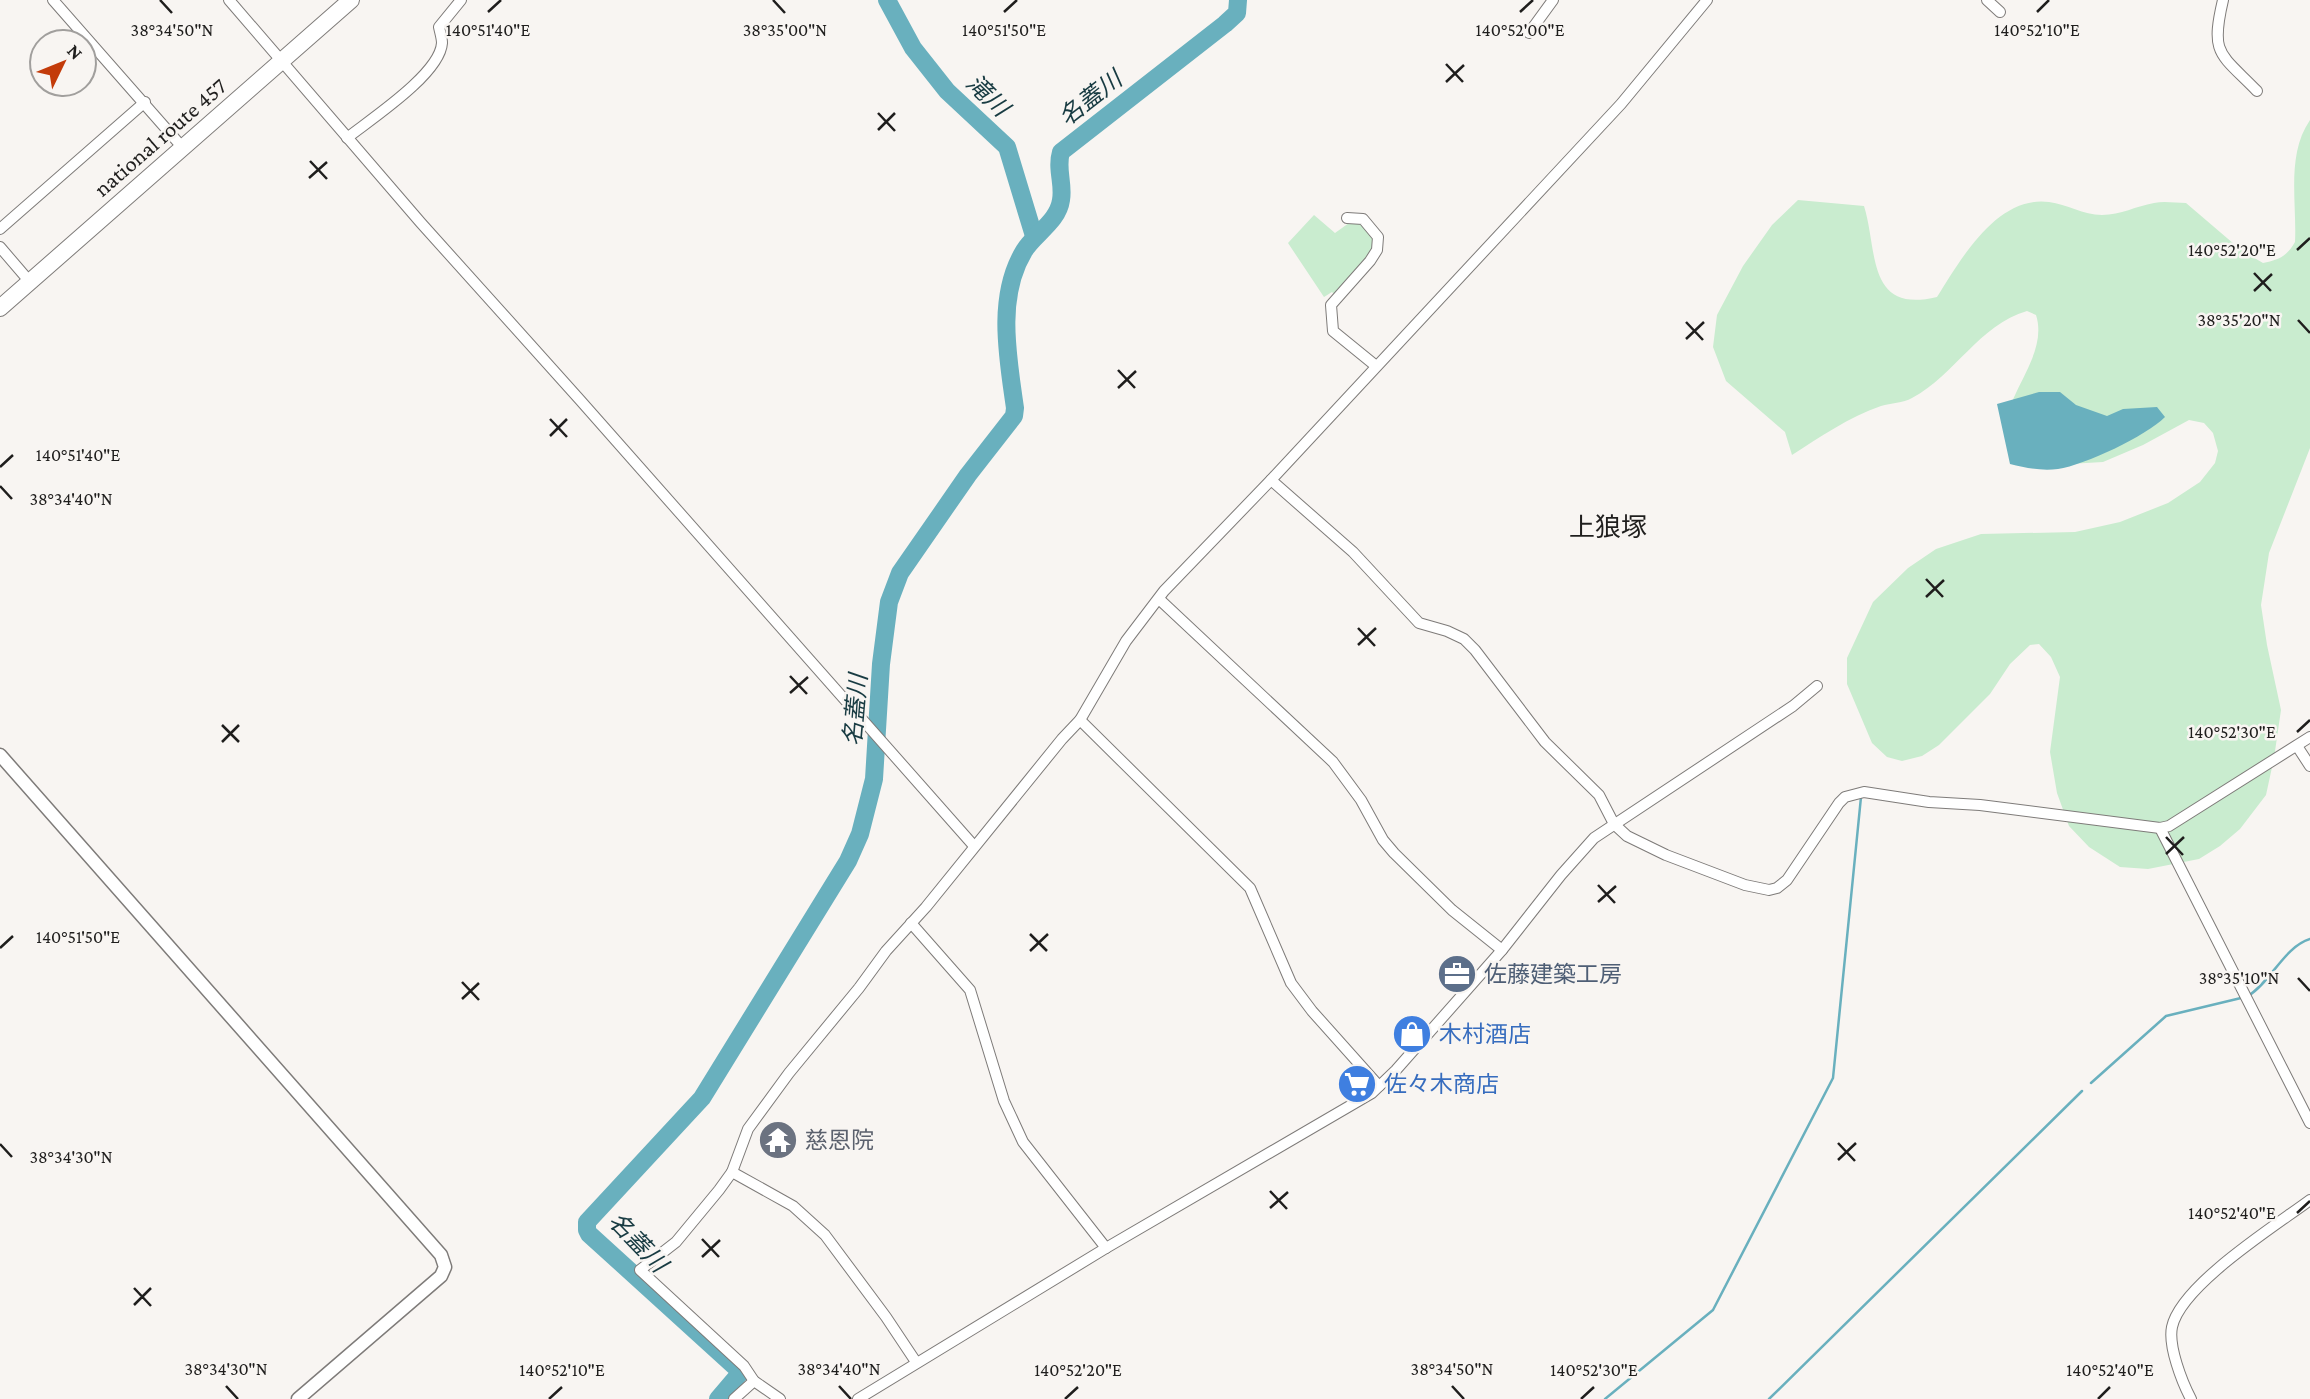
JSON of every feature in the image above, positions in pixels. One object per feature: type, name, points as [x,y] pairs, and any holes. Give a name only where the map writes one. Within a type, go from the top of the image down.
[{"type":"highway","name":"national route 457","points":[[0,308],[351,0]]},
{"type":"street","points":[[53,0],[183,148]]},
{"type":"street","points":[[229,0],[346,138],[974,846]]},
{"type":"street","points":[[346,138],[406,92],[431,67],[442,44],[439,27],[461,0]]},
{"type":"street","points":[[1529,33],[1553,0]]},
{"type":"street","points":[[780,1399],[754,1381],[744,1366],[640,1270],[676,1242],[732,1172],[748,1129],[789,1073],[1080,720],[1126,641],[1159,599],[1621,104],[1707,0]]},
{"type":"street","points":[[1987,0],[2000,12]]},
{"type":"street","points":[[2223,0],[2216,30],[2220,53],[2257,91]]},
{"type":"street","points":[[0,229],[145,102]]},
{"type":"street","points":[[1347,218],[1363,219],[1378,237],[1377,250],[1331,305],[1333,331],[1376,366]]},
{"type":"street","points":[[0,247],[30,282]]},
{"type":"street","points":[[1271,481],[1353,552],[1419,623],[1464,639],[1545,742],[1599,795],[1614,824],[1627,836],[1728,880],[1769,890],[1777,888],[1787,880],[1839,803],[1845,797],[1864,792],[2160,828],[2169,826],[2310,737]]},
{"type":"street","points":[[1159,599],[1334,762],[1361,800],[1382,840],[1452,909],[1502,950]]},
{"type":"street","points":[[858,1399],[1106,1248],[1365,1098],[1379,1086],[1502,950],[1574,859],[1594,838],[1793,706],[1816,686]]},
{"type":"street","points":[[1080,720],[1250,888],[1291,983],[1312,1011],[1379,1086]]},
{"type":"street","points":[[2297,746],[2310,765]]},
{"type":"street","points":[[0,755],[441,1255],[445,1267],[441,1276],[298,1399]]},
{"type":"street","points":[[2160,828],[2310,1123]]},
{"type":"street","points":[[911,923],[970,990],[1004,1101],[1023,1142],[1106,1248]]},
{"type":"street","points":[[732,1172],[793,1206],[825,1235],[916,1362]]},
{"type":"street","points":[[2191,1399],[2182,1379],[2172,1342],[2172,1326],[2182,1306],[2203,1282],[2310,1200]]},
{"type":"street","points":[[734,1399],[754,1381]]},
{"type":"green space","points":[[2310,120],[2310,448],[2269,553],[2261,605],[2281,710],[2266,795],[2240,829],[2199,859],[2148,869],[2120,867],[2089,847],[2069,826],[2057,793],[2050,752],[2060,677],[2051,657],[2039,644],[2030,645],[2010,664],[1990,694],[1939,745],[1922,756],[1902,761],[1887,757],[1872,743],[1847,684],[1847,658],[1873,602],[1908,568],[1936,549],[1981,534],[2075,532],[2120,522],[2168,503],[2200,482],[2215,463],[2218,451],[2213,433],[2204,423],[2189,420],[2143,445],[2103,462],[2052,465],[2010,452],[2005,435],[2007,418],[2029,367],[2038,332],[2036,315],[2027,311],[1995,327],[1941,377],[1912,398],[1881,406],[1858,416],[1792,455],[1785,432],[1726,381],[1713,347],[1717,315],[1743,266],[1772,225],[1798,200],[1864,206],[1879,275],[1886,288],[1898,296],[1914,300],[1937,297],[1982,233],[2013,209],[2030,203],[2056,203],[2102,215],[2116,214],[2158,202],[2186,203],[2241,250],[2263,263],[2274,260],[2286,254],[2295,242],[2295,163],[2298,148]]},
{"type":"green space","points":[[1314,215],[1335,233],[1349,223],[1360,221],[1374,237],[1376,248],[1335,295],[1332,292],[1324,297],[1288,243]]},
{"type":"water","points":[[2039,392],[2060,392],[2076,405],[2107,416],[2123,409],[2157,407],[2165,417],[2130,441],[2070,466],[2046,470],[2010,464],[1997,404]]},
{"type":"waterway","name":"滝川","points":[[887,0],[913,48],[947,91],[1007,147],[1034,236]]},
{"type":"waterway","name":"名蓋川","points":[[718,1399],[741,1372],[589,1234],[587,1222],[702,1098],[848,861],[860,834],[874,779],[881,664],[889,602],[900,573],[968,475],[1014,416],[1006,328],[1010,288],[1024,251],[1059,208],[1062,194],[1059,164],[1061,152],[1225,24],[1237,13],[1238,0]]},
{"type":"waterway","points":[[1605,1399],[1713,1310],[1833,1078],[1861,797]]},
{"type":"waterway","points":[[2248,996],[2293,949],[2310,939]]},
{"type":"waterway","points":[[2091,1083],[2166,1016],[2241,998]]},
{"type":"waterway","points":[[1769,1399],[2082,1091]]},
{"type":"place","name":"佐藤建築工房","points":[[1457,974]]},
{"type":"place","name":"木村酒店","points":[[1412,1034]]},
{"type":"place","name":"佐々木商店","points":[[1357,1084]]},
{"type":"place","name":"慈恩院","points":[[778,1140]]},
{"type":"district","name":"上狼塚","points":[[1608,527]]}]
